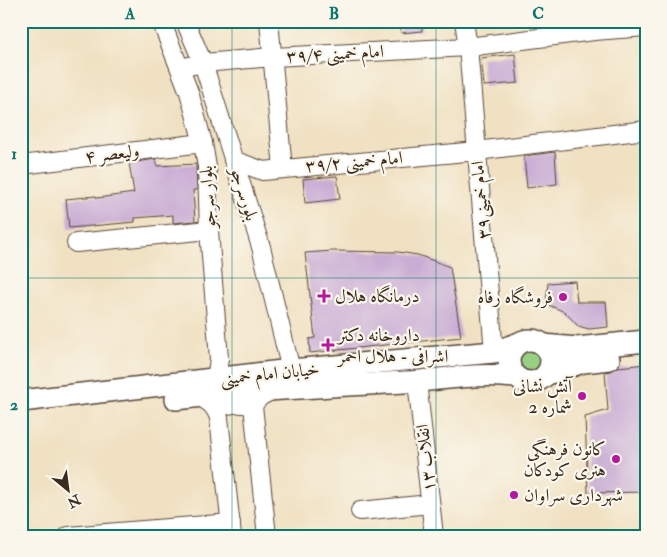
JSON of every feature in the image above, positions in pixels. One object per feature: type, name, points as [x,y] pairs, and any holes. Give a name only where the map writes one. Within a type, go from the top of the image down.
[{"type":"main road","points":[[646,341],[577,348],[544,345],[531,340],[518,344],[513,348],[508,360],[511,372],[515,377],[520,381],[531,383],[542,379],[547,374],[583,362],[646,354]]},
{"type":"main road","name":"خیابان امام خمینی","points":[[21,401],[292,370],[494,352],[518,344]]},
{"type":"main road","points":[[544,345],[548,350],[551,362],[547,374]]},
{"type":"main road","name":"خیابان امام خمینی","points":[[21,415],[197,396],[275,390],[417,381],[487,374],[515,377]]},
{"type":"street","name":"بلوار سرجو","points":[[161,21],[180,68],[204,143],[219,360],[216,379]]},
{"type":"street","name":"بلورسرجو","points":[[185,21],[203,63],[261,247],[292,370]]},
{"type":"street","points":[[269,21],[284,169]]},
{"type":"street","name":"امام خمینی۳۹","points":[[464,21],[468,47],[494,352]]},
{"type":"street","name":"امام خمینی ۳۹/۴","points":[[180,68],[203,63],[273,57],[468,47],[593,26],[646,27]]},
{"type":"street","name":"امام خمینی ۳۹/۲","points":[[233,160],[263,171],[476,151],[646,130]]},
{"type":"street","name":"ولیعصر ۴","points":[[21,165],[204,143]]},
{"type":"street","points":[[76,243],[209,230]]},
{"type":"street","name":"انقلاب ۱۳","points":[[417,381],[434,536]]},
{"type":"street","points":[[267,536],[253,406],[261,396],[275,390]]},
{"type":"street","points":[[68,536],[232,529],[221,432],[216,410],[210,402],[197,396]]},
{"type":"street","points":[[216,410],[225,406],[245,403],[253,406]]},
{"type":"street","points":[[360,511],[430,504]]},
{"type":"green space","points":[[530,347],[540,352],[545,362],[540,372],[530,377],[520,372],[515,362],[520,352]]},
{"type":"building","points":[[400,21],[422,21],[422,31],[401,33]]},
{"type":"building","points":[[515,54],[518,83],[484,86],[481,58]]},
{"type":"building","points":[[555,152],[557,184],[527,188],[524,156]]},
{"type":"building","points":[[156,159],[157,166],[196,164],[197,190],[193,190],[195,221],[173,223],[173,215],[135,218],[135,222],[69,228],[66,199],[96,196],[97,198],[134,193],[129,163]]},
{"type":"building","points":[[337,176],[340,199],[305,203],[303,179]]},
{"type":"building","points":[[333,251],[398,252],[418,255],[450,267],[461,337],[310,353],[309,339],[315,338],[305,253]]},
{"type":"building","points":[[575,281],[577,302],[606,302],[608,327],[589,329],[578,326],[565,312],[546,304],[548,283]]},
{"type":"building","name":"کانون فرهنگی هنری کودکان","points":[[646,364],[646,492],[588,493],[585,417],[608,410],[605,372],[618,367]]},
{"type":"place","name":"درمانگاه هلال","points":[[324,296]]},
{"type":"place","name":"فروشگاه رفاه","points":[[563,297]]},
{"type":"place","name":"داروخانه دکتر اشرافی - هلال احمر","points":[[328,345]]},
{"type":"place","name":"آتش نشانی شماره 2","points":[[582,396]]},
{"type":"place","name":"کانون فرهنگی هنری کودکان","points":[[616,459]]},
{"type":"place","name":"شهرداری سراوان","points":[[514,495]]}]
